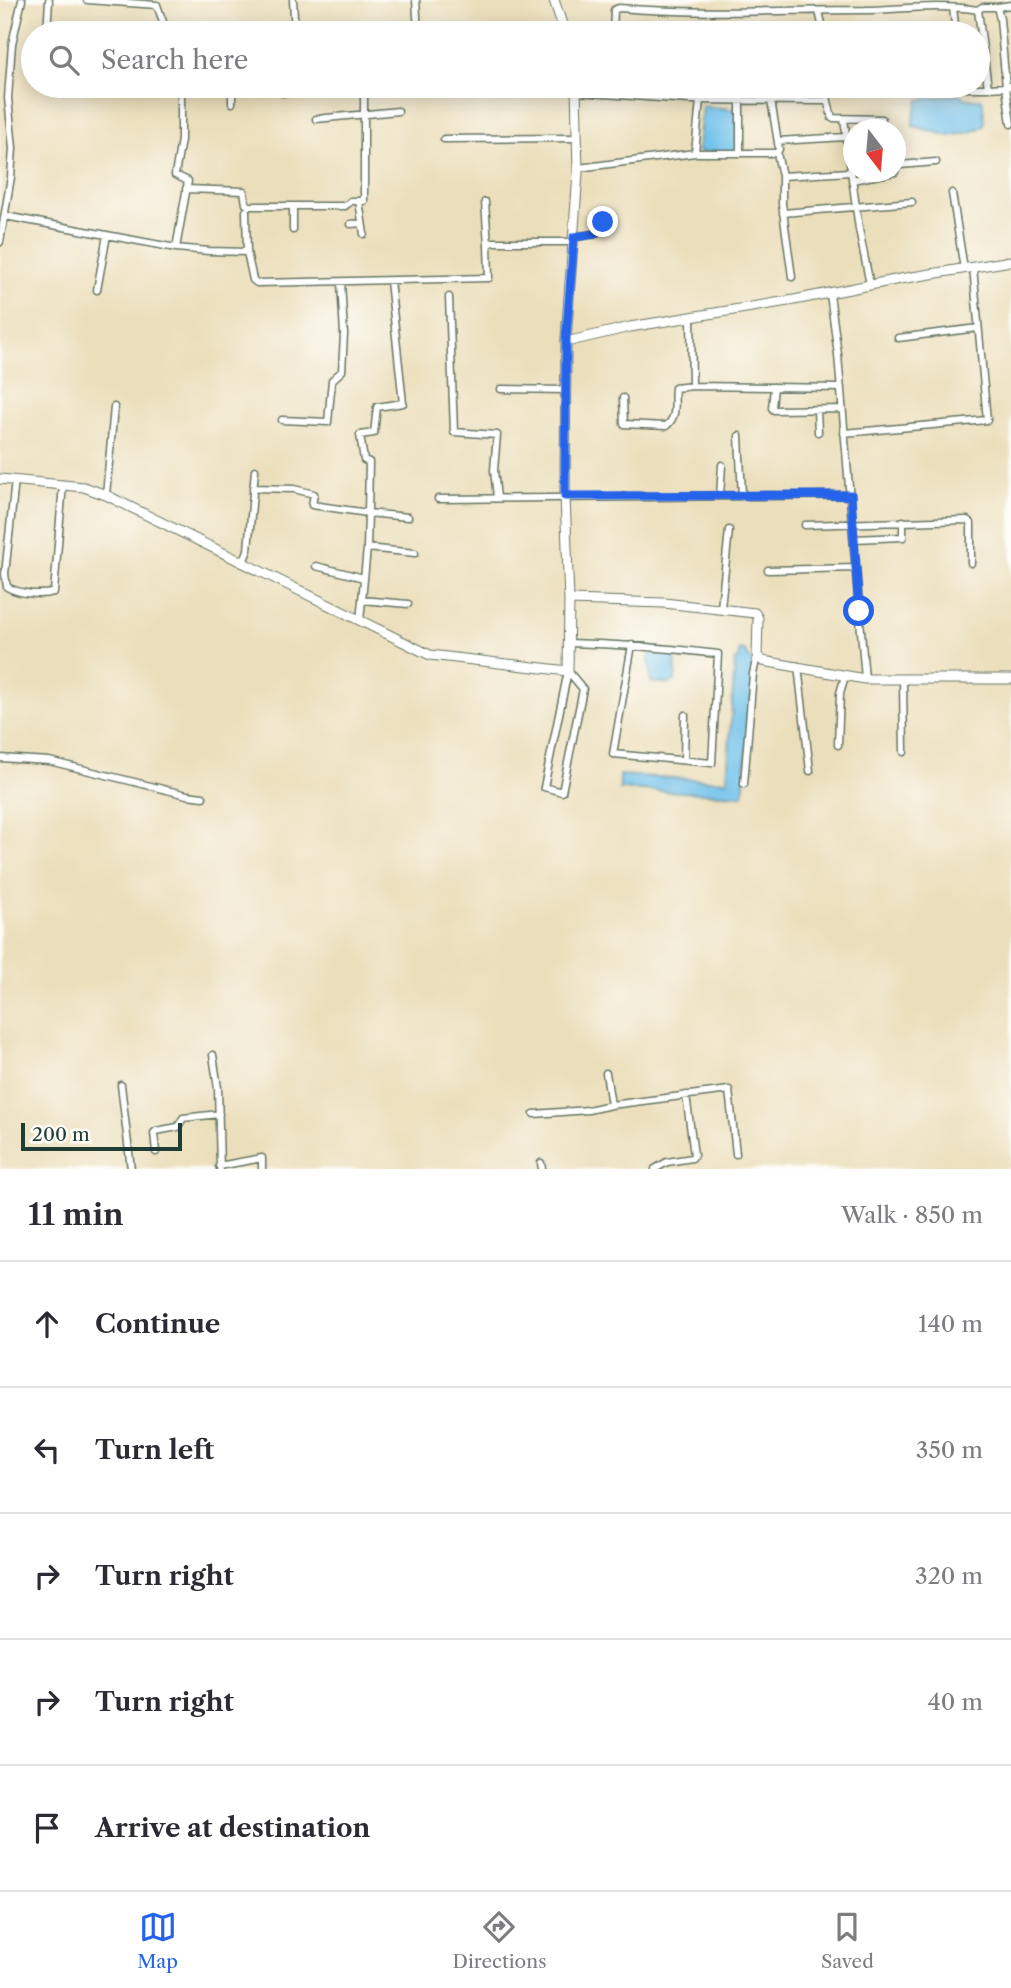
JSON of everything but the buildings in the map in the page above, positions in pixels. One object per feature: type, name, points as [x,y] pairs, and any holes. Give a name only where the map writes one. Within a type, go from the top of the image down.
[{"type":"street","points":[[0,242],[13,148],[8,98],[12,44],[22,0]]},
{"type":"street","points":[[48,21],[49,0]]},
{"type":"street","points":[[87,0],[159,3],[164,21]]},
{"type":"street","points":[[293,0],[294,21]]},
{"type":"street","points":[[416,0],[417,21]]},
{"type":"street","points":[[554,0],[561,21]]},
{"type":"street","points":[[614,21],[614,10],[619,8],[666,12],[953,8],[978,10],[982,7],[1011,5]]},
{"type":"street","points":[[997,7],[1009,87],[1011,124]]},
{"type":"street","points":[[953,8],[955,21]]},
{"type":"street","points":[[978,10],[979,21]]},
{"type":"street","points":[[819,11],[821,21]]},
{"type":"street","points":[[990,88],[1009,87]]},
{"type":"street","points":[[176,248],[188,181],[174,175],[181,139],[181,98]]},
{"type":"street","points":[[232,98],[232,103]]},
{"type":"street","points":[[186,189],[244,191],[246,204],[249,206],[345,206],[349,202],[364,201],[364,98]]},
{"type":"street","points":[[0,479],[84,487],[106,495],[429,655],[568,671],[583,689],[562,792],[544,787],[568,671],[566,342],[578,168],[576,98]]},
{"type":"street","points":[[654,98],[828,101]]},
{"type":"street","points":[[828,98],[832,118],[844,119]]},
{"type":"street","points":[[695,153],[700,100]]},
{"type":"street","points":[[740,100],[740,153]]},
{"type":"street","points":[[771,100],[778,141],[783,213],[792,277]]},
{"type":"street","points":[[316,119],[398,111]]},
{"type":"street","points":[[778,141],[843,137]]},
{"type":"street","points":[[444,139],[578,138]]},
{"type":"street","points":[[578,168],[695,153],[777,153]]},
{"type":"street","points":[[906,164],[936,162]]},
{"type":"street","points":[[782,176],[843,172]]},
{"type":"street","points":[[852,182],[870,285]]},
{"type":"street","points":[[844,433],[987,420],[978,328],[951,193]]},
{"type":"street","points":[[359,201],[364,234]]},
{"type":"street","points":[[246,211],[247,252],[253,280],[257,283],[489,278],[485,202]]},
{"type":"street","points":[[783,213],[912,202]]},
{"type":"street","points":[[293,206],[293,230]]},
{"type":"street","points":[[5,216],[176,248],[247,252]]},
{"type":"street","points":[[488,245],[501,241],[574,239],[595,234],[603,222]]},
{"type":"street","points":[[351,224],[362,223]]},
{"type":"street","points":[[97,290],[107,235]]},
{"type":"street","points":[[566,342],[630,327],[1011,261]]},
{"type":"street","points":[[360,621],[368,548],[369,462],[363,460],[360,435],[374,433],[377,407],[403,403],[390,281]]},
{"type":"street","points":[[282,420],[328,422],[332,377],[342,371],[344,334],[341,282]]},
{"type":"street","points":[[830,294],[851,495],[865,680]]},
{"type":"street","points":[[449,297],[454,432],[496,435],[494,470],[497,498]]},
{"type":"street","points":[[691,317],[691,386]]},
{"type":"street","points":[[898,338],[978,328]]},
{"type":"street","points":[[774,387],[774,410],[842,410]]},
{"type":"street","points":[[622,398],[624,424],[666,426],[670,424],[675,412],[675,388],[841,388]]},
{"type":"street","points":[[500,389],[566,390]]},
{"type":"street","points":[[106,495],[114,407]]},
{"type":"street","points":[[817,410],[818,432]]},
{"type":"street","points":[[738,436],[742,496]]},
{"type":"street","points":[[720,496],[722,465]]},
{"type":"street","points":[[243,563],[248,550],[255,470]]},
{"type":"street","points":[[15,480],[5,574],[7,587],[45,595],[54,592],[63,484]]},
{"type":"street","points":[[253,488],[294,489],[314,494],[313,505],[408,517]]},
{"type":"street","points":[[438,499],[851,495]]},
{"type":"street","points":[[854,539],[903,537],[903,521]]},
{"type":"street","points":[[805,525],[970,521],[971,563]]},
{"type":"street","points":[[721,608],[729,530]]},
{"type":"street","points":[[368,548],[415,553]]},
{"type":"street","points":[[316,566],[364,578]]},
{"type":"street","points":[[768,570],[856,568]]},
{"type":"street","points":[[362,600],[408,604]]},
{"type":"street","points":[[569,600],[650,602],[755,613],[758,618],[757,656],[753,674],[744,785]]},
{"type":"street","points":[[568,643],[632,645],[718,654],[712,763],[613,754],[632,645]]},
{"type":"street","points":[[757,656],[763,661],[865,680],[1011,679]]},
{"type":"street","points":[[798,666],[810,771]]},
{"type":"street","points":[[838,745],[839,693],[845,676]]},
{"type":"street","points":[[903,681],[904,752]]},
{"type":"street","points":[[684,760],[685,715]]},
{"type":"street","points":[[0,758],[48,761],[203,797]]},
{"type":"street","points":[[213,1055],[218,1088],[220,1167],[262,1158],[262,1169]]},
{"type":"street","points":[[606,1073],[611,1105]]},
{"type":"street","points":[[121,1085],[131,1169]]},
{"type":"street","points":[[534,1114],[588,1110],[729,1090],[736,1154]]},
{"type":"street","points":[[655,1169],[667,1162],[692,1158],[694,1155],[686,1094]]},
{"type":"street","points":[[156,1152],[156,1131],[178,1127],[183,1118],[219,1114]]},
{"type":"water","points":[[982,99],[985,121],[983,126],[971,132],[949,136],[913,126],[919,100]]},
{"type":"water","points":[[702,106],[739,110],[739,153],[698,152]]},
{"type":"water","points":[[655,649],[676,652],[675,681],[670,684],[651,682],[649,657]]},
{"type":"water","points":[[744,650],[754,664],[743,795],[620,789],[620,775],[727,781],[735,660],[739,659],[739,651]]},
{"type":"route","points":[[603,222],[595,234],[574,237],[566,339],[565,496],[851,495],[859,611]]}]
